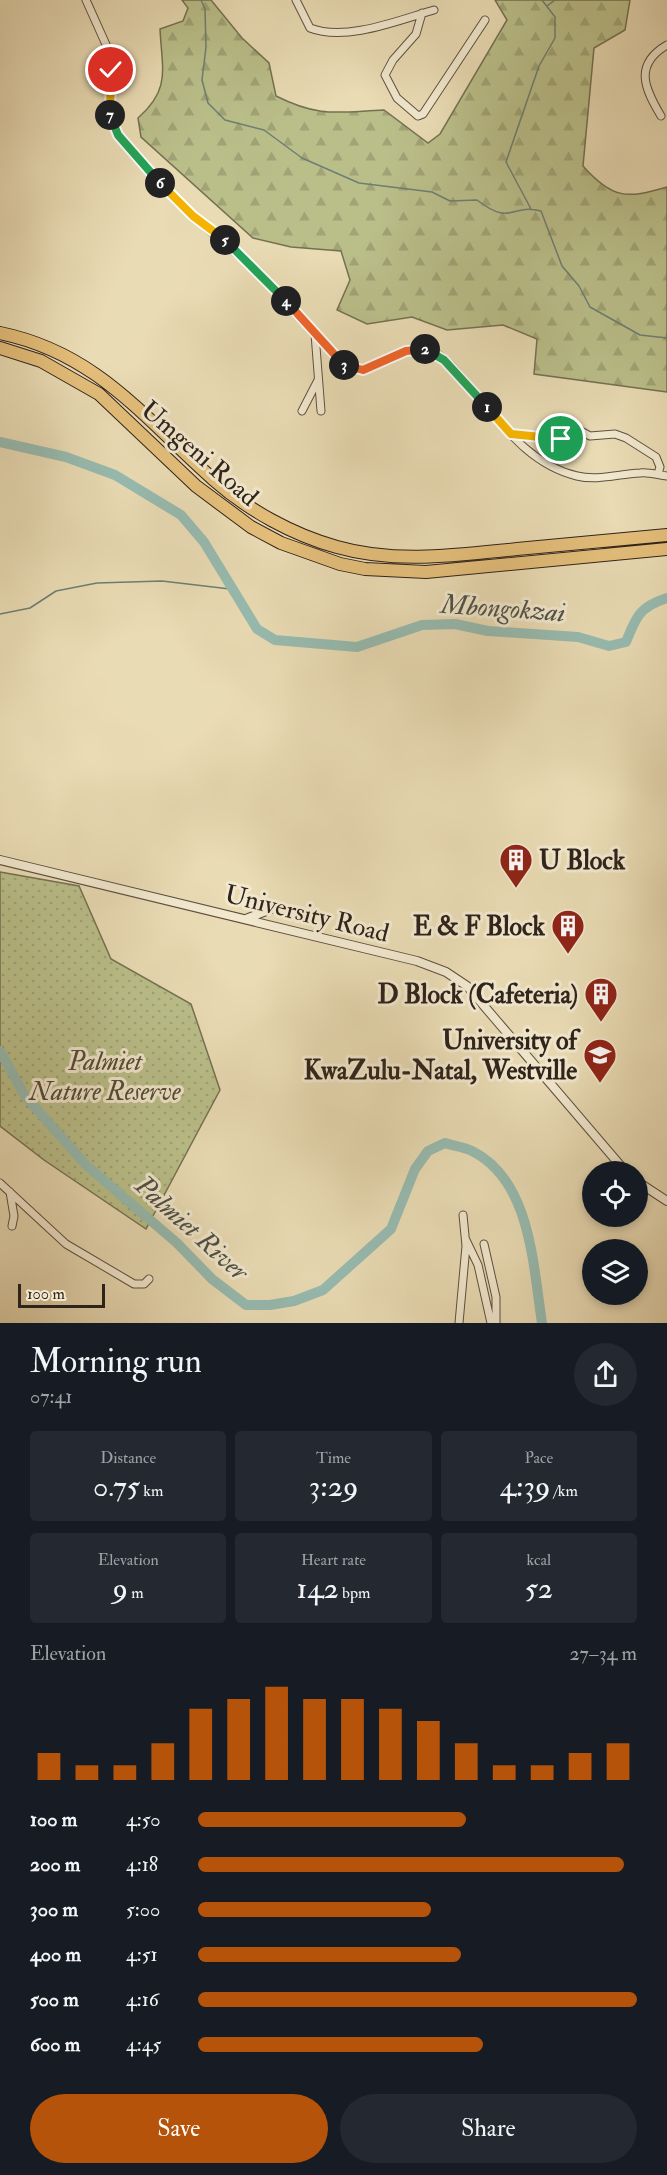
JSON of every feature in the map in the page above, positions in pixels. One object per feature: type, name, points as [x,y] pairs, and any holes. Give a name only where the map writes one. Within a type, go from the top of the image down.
[{"type":"highway","name":"Umgeni Road","points":[[0,333],[39,344],[96,374],[118,389],[215,480],[241,501],[296,532],[336,547],[366,553],[429,557],[667,535]]},
{"type":"highway","name":"Umgeni Road","points":[[0,348],[41,361],[99,394],[196,486],[251,527],[281,543],[340,564],[365,569],[426,572],[667,549]]},
{"type":"street","points":[[86,0],[108,49],[111,70],[110,116],[118,135],[177,202],[252,266],[337,359],[355,370],[368,368],[412,349],[435,353],[457,372],[533,456],[570,474],[603,478],[641,473],[667,476]]},
{"type":"street","points":[[296,0],[310,28],[318,31],[359,30],[434,10]]},
{"type":"street","points":[[422,13],[416,34],[393,60],[385,75],[397,98],[418,116],[436,95],[485,20]]},
{"type":"street","points":[[661,116],[648,94],[645,80],[649,62],[667,45]]},
{"type":"street","points":[[315,334],[321,411]]},
{"type":"street","points":[[302,411],[318,380]]},
{"type":"street","points":[[511,434],[563,439],[573,431],[580,430],[590,436],[619,435],[656,457],[660,467],[658,474]]},
{"type":"street","name":"University Road","points":[[0,860],[417,961],[446,972],[467,986],[617,1161]]},
{"type":"street","points":[[246,919],[271,909]]},
{"type":"street","points":[[0,1183],[79,1254],[134,1284],[144,1284],[149,1279]]},
{"type":"street","points":[[648,1189],[667,1201]]},
{"type":"street","points":[[10,1192],[15,1216],[12,1226]]},
{"type":"street","points":[[459,1323],[466,1240],[463,1215]]},
{"type":"street","points":[[466,1240],[478,1265],[493,1323]]},
{"type":"street","points":[[484,1244],[496,1297],[493,1323]]},
{"type":"green space","points":[[182,0],[211,0],[242,38],[269,63],[276,96],[317,111],[384,110],[428,143],[440,134],[507,20],[495,0],[630,0],[625,30],[594,48],[583,166],[603,185],[621,193],[641,193],[667,187],[667,392],[534,374],[537,339],[503,325],[447,330],[412,317],[367,324],[337,310],[350,280],[341,251],[291,247],[253,238],[141,137],[138,118],[156,98],[162,78],[160,29],[183,21],[188,8]]},
{"type":"green space","name":"Palmiet Nature Reserve","points":[[0,872],[79,886],[111,959],[191,1004],[220,1090],[146,1229],[44,1160],[0,1126]]},
{"type":"waterway","points":[[201,0],[205,9],[206,47],[202,80],[208,103],[225,120],[264,130],[302,158],[359,183],[432,192],[450,201],[477,200],[497,212],[510,213],[531,209],[541,211],[562,266],[579,286],[590,307],[640,335],[667,338]]},
{"type":"waterway","points":[[531,209],[506,162],[539,66],[555,38],[555,17],[542,0]]},
{"type":"waterway","points":[[547,6],[555,0]]},
{"type":"waterway","name":"Mbongokzai","points":[[0,442],[66,457],[115,475],[181,515],[204,542],[257,629],[275,640],[357,647],[422,625],[455,624],[488,631],[578,637],[609,646],[626,642],[644,609],[667,598]]},
{"type":"waterway","points":[[0,614],[30,608],[56,591],[97,583],[162,581],[230,589]]},
{"type":"waterway","name":"Palmiet River","points":[[0,1051],[25,1096],[86,1165],[177,1243],[212,1279],[246,1305],[270,1305],[294,1301],[323,1290],[391,1229],[415,1169],[428,1151],[445,1143],[472,1151],[492,1164],[507,1182],[518,1203],[526,1226],[542,1323]]},
{"type":"place","name":"U Block","points":[[516,889]]},
{"type":"place","name":"E & F Block","points":[[568,955]]},
{"type":"place","name":"D Block (Cafeteria)","points":[[601,1023]]},
{"type":"place","name":"University of KwaZulu-Natal, Westville","points":[[600,1084]]},
{"type":"route","points":[[111,70],[110,116],[112,126],[118,135],[177,202],[223,239],[258,272],[337,359],[349,368],[363,370],[406,351],[425,349],[435,353],[457,372],[511,434],[561,439]]}]
